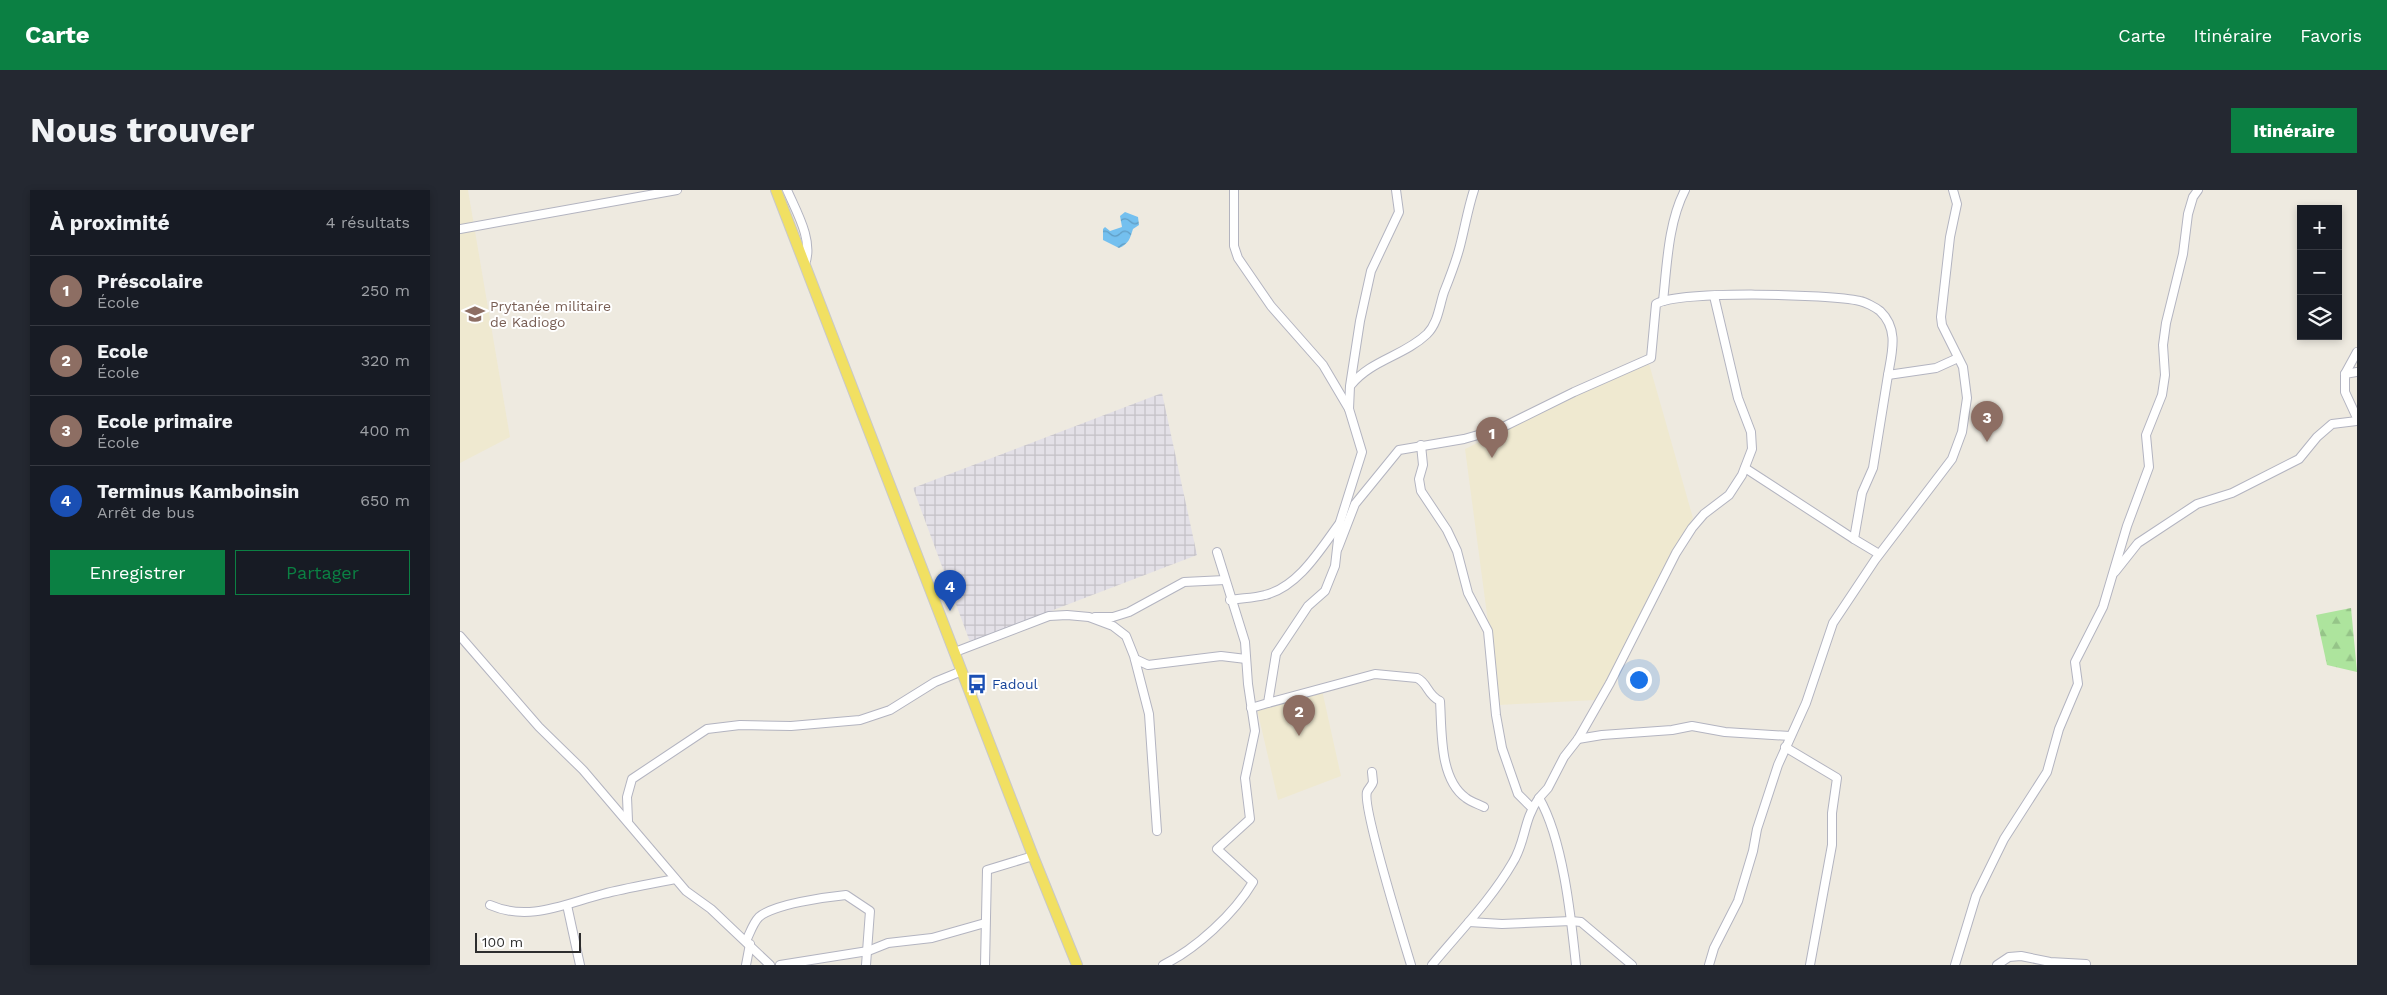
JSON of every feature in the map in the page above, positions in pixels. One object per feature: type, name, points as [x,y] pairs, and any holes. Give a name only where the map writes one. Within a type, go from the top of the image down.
[{"type":"main road","points":[[776,190],[1033,856],[1077,965]]},
{"type":"street","points":[[460,229],[677,190]]},
{"type":"street","points":[[787,190],[804,231],[808,256],[805,264]]},
{"type":"street","points":[[1234,190],[1234,246],[1238,258],[1272,306],[1324,365],[1349,408],[1362,452],[1340,522],[1335,566],[1325,591],[1308,606],[1276,654],[1268,703]]},
{"type":"street","points":[[1349,408],[1350,386],[1360,321],[1371,271],[1399,212],[1396,190]]},
{"type":"street","points":[[1350,386],[1359,375],[1369,368],[1415,344],[1428,333],[1435,322],[1452,275],[1474,190]]},
{"type":"street","points":[[1663,301],[1672,230],[1678,204],[1685,190]]},
{"type":"street","points":[[1709,965],[1714,948],[1741,893],[1760,821],[1785,748],[1806,703],[1833,623],[1879,554],[1952,458],[1962,432],[1967,398],[1962,367],[1940,317],[1950,237],[1957,204],[1953,190]]},
{"type":"street","points":[[1954,965],[1976,896],[2004,839],[2047,772],[2059,729],[2078,684],[2075,662],[2103,607],[2127,526],[2149,467],[2146,434],[2162,395],[2165,375],[2163,344],[2166,323],[2183,254],[2188,214],[2193,197],[2198,190]]},
{"type":"street","points":[[1338,548],[1355,504],[1399,450],[1464,439],[1499,429],[1574,392],[1650,358],[1653,314],[1656,304],[1663,301],[1752,294],[1862,301],[1879,310],[1891,326],[1893,345],[1873,468],[1862,493],[1854,539]]},
{"type":"street","points":[[1432,965],[1487,900],[1515,859],[1532,808],[1548,788],[1564,758],[1578,740],[1610,683],[1676,553],[1692,528],[1704,514],[1729,495],[1745,468],[1752,449],[1751,432],[1738,398],[1714,296]]},
{"type":"street","points":[[2112,576],[2138,543],[2197,504],[2232,493],[2299,459],[2317,437],[2332,424],[2357,419],[2345,392],[2345,374],[2357,352]]},
{"type":"street","points":[[1888,375],[1936,368],[1958,358]]},
{"type":"street","points":[[2345,374],[2357,372]]},
{"type":"street","points":[[1421,445],[1423,465],[1419,478],[1421,491],[1454,544],[1468,593],[1488,631],[1496,715],[1502,748],[1513,784],[1518,794],[1532,808]]},
{"type":"street","points":[[1745,468],[1879,554]]},
{"type":"street","points":[[1230,600],[1266,595],[1286,584],[1312,562],[1340,522]]},
{"type":"street","points":[[1163,965],[1181,956],[1196,944],[1245,896],[1252,882],[1218,849],[1250,819],[1245,778],[1255,731],[1245,642],[1230,600],[1217,552]]},
{"type":"street","points":[[955,652],[1049,616],[1113,616],[1129,612],[1184,582],[1225,580]]},
{"type":"street","points":[[1089,617],[1112,626],[1126,636],[1135,659],[1149,714],[1156,831]]},
{"type":"street","points":[[460,636],[539,727],[583,770],[675,879],[696,900],[710,909],[748,943],[770,965]]},
{"type":"street","points":[[1135,659],[1148,665],[1221,656],[1246,659]]},
{"type":"street","points":[[628,822],[627,802],[632,779],[702,731],[740,725],[791,726],[860,720],[890,710],[935,682],[962,671]]},
{"type":"street","points":[[1252,708],[1374,674],[1417,678],[1421,680],[1432,697],[1440,702],[1443,759],[1451,777],[1465,798],[1484,806]]},
{"type":"street","points":[[1578,740],[1602,735],[1692,726],[1725,732],[1790,736]]},
{"type":"street","points":[[1785,748],[1837,778],[1832,813],[1832,845],[1810,965]]},
{"type":"street","points":[[1372,772],[1373,782],[1367,792],[1368,804],[1379,855],[1410,965]]},
{"type":"street","points":[[1539,798],[1552,832],[1571,920],[1576,965]]},
{"type":"street","points":[[985,965],[987,870],[1033,856]]},
{"type":"street","points":[[490,905],[513,913],[530,913],[567,905],[602,894],[675,879]]},
{"type":"street","points":[[746,965],[748,943],[756,922],[766,913],[808,900],[846,895],[870,911],[866,965]]},
{"type":"street","points":[[567,905],[580,965]]},
{"type":"street","points":[[1469,922],[1502,924],[1571,920],[1581,922],[1632,965]]},
{"type":"street","points":[[780,965],[868,951],[888,943],[932,938],[985,923]]},
{"type":"street","points":[[1998,965],[2009,957],[2021,956],[2050,962],[2086,964]]},
{"type":"shaded area","name":"Prytanée militaire de Kadiogo","points":[[460,190],[468,190],[510,437],[460,463]]},
{"type":"shaded area","points":[[1648,360],[1693,518],[1596,700],[1499,705],[1465,449]]},
{"type":"shaded area","points":[[1162,393],[1197,555],[970,642],[913,488]]},
{"type":"shaded area","points":[[1322,690],[1341,776],[1278,800],[1257,709]]},
{"type":"green space","points":[[2351,608],[2357,672],[2327,665],[2316,615]]},
{"type":"water","points":[[1125,212],[1138,217],[1139,225],[1133,229],[1127,243],[1119,248],[1103,240],[1103,229],[1105,227],[1110,231],[1122,227],[1120,216]]},
{"type":"place","name":"Prytanée militaire de Kadiogo","points":[[475,314]]},
{"type":"place","name":"Ecole primaire","points":[[1987,442]]},
{"type":"place","name":"Préscolaire","points":[[1492,458]]},
{"type":"place","name":"Terminus Kamboinsin","points":[[950,611]]},
{"type":"place","name":"Fadoul","points":[[977,684]]},
{"type":"place","name":"Ecole","points":[[1299,736]]}]
